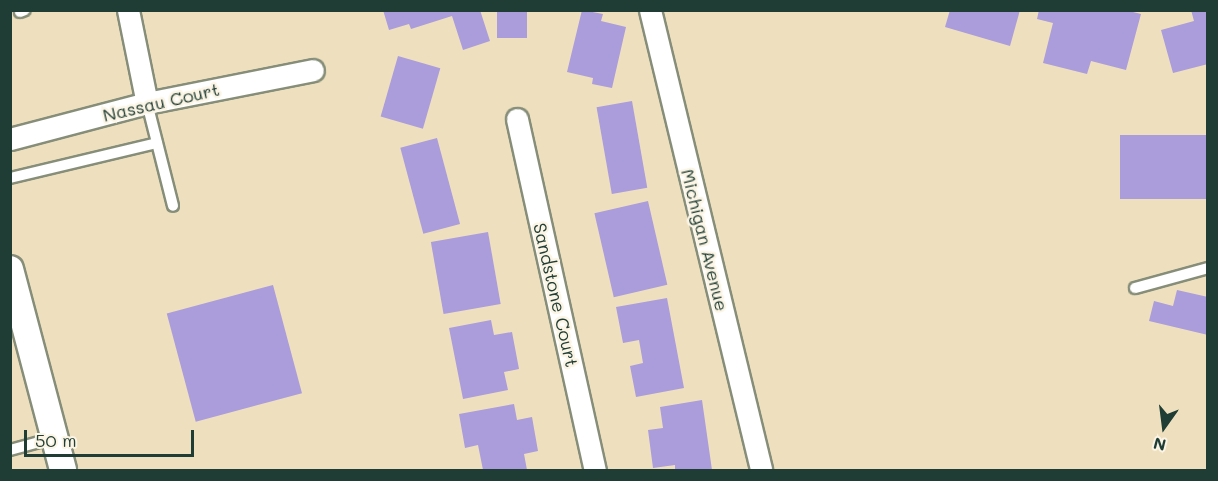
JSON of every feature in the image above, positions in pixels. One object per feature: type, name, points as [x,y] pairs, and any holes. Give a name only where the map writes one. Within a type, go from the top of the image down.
[{"type":"street","points":[[128,10],[147,103]]},
{"type":"street","name":"Michigan Avenue","points":[[650,10],[761,471]]},
{"type":"street","name":"Nassau Court","points":[[10,139],[147,103],[313,70]]},
{"type":"street","name":"Sandstone Court","points":[[517,119],[595,471]]},
{"type":"street","points":[[10,269],[17,316],[63,471]]},
{"type":"lane","points":[[147,103],[173,206]]},
{"type":"lane","points":[[10,178],[157,143]]},
{"type":"lane","points":[[1136,288],[1208,268]]},
{"type":"lane","points":[[10,450],[55,438]]},
{"type":"building","points":[[383,10],[480,10],[490,41],[463,50],[452,16],[411,29],[409,24],[389,30]]},
{"type":"building","points":[[497,10],[527,10],[527,38],[497,38]]},
{"type":"building","points":[[582,10],[603,14],[601,21],[626,27],[612,88],[592,84],[593,78],[567,72]]},
{"type":"building","points":[[950,10],[1020,10],[1010,46],[945,27]]},
{"type":"building","points":[[1039,10],[1125,10],[1141,14],[1126,70],[1091,61],[1087,74],[1043,63],[1053,23],[1037,19]]},
{"type":"building","points":[[1191,10],[1208,10],[1208,64],[1173,73],[1161,30],[1194,21]]},
{"type":"building","points":[[398,56],[440,68],[423,129],[381,117]]},
{"type":"building","points":[[632,101],[647,188],[612,194],[597,107]]},
{"type":"building","points":[[1120,135],[1208,135],[1208,199],[1120,199]]},
{"type":"building","points":[[437,138],[460,224],[423,234],[400,148]]},
{"type":"building","points":[[648,201],[667,285],[614,297],[594,213]]},
{"type":"building","points":[[488,232],[501,304],[444,314],[431,242]]},
{"type":"building","points":[[273,285],[302,393],[196,422],[167,313]]},
{"type":"building","points":[[1177,290],[1208,297],[1208,335],[1149,321],[1154,301],[1173,306]]},
{"type":"building","points":[[667,298],[684,388],[636,397],[630,366],[643,363],[639,340],[623,343],[616,307]]},
{"type":"building","points":[[491,320],[494,335],[512,332],[519,369],[504,372],[508,390],[463,399],[449,328]]},
{"type":"building","points":[[702,400],[712,470],[675,470],[675,465],[653,468],[648,430],[663,428],[660,407]]},
{"type":"building","points":[[514,404],[517,420],[532,417],[538,451],[524,454],[527,470],[483,470],[478,445],[465,448],[459,414]]}]
